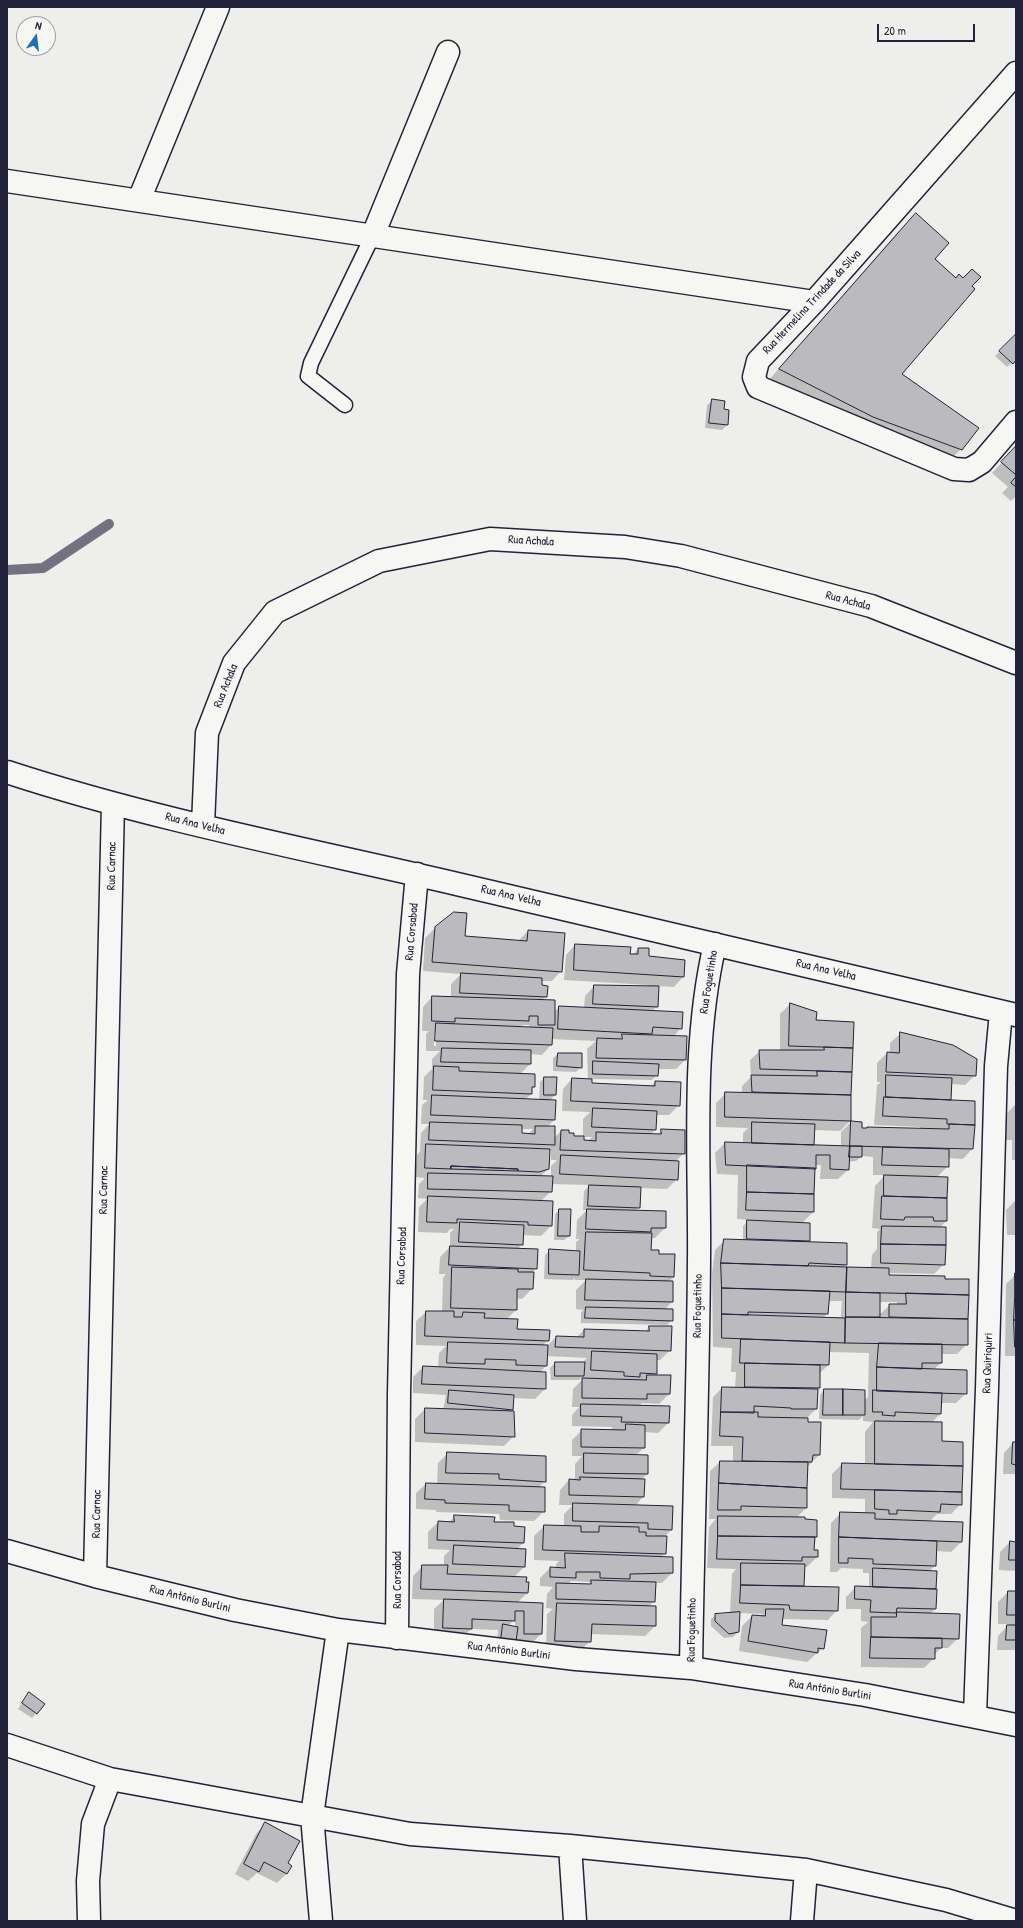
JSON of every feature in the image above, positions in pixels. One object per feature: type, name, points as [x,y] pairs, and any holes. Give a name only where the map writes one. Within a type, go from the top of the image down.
[{"type":"street","points":[[139,200],[218,7]]},
{"type":"street","points":[[373,235],[448,52]]},
{"type":"street","name":"Rua Hermelina Trindade da Silva","points":[[1016,73],[814,302],[758,361],[754,377],[758,388],[954,469],[969,470],[982,462],[1016,422]]},
{"type":"street","points":[[7,181],[814,302]]},
{"type":"street","name":"Rua Achala","points":[[203,825],[207,733],[234,663],[275,612],[379,561],[490,539],[625,546],[681,556],[871,606],[1016,663]]},
{"type":"street","name":"Rua Ana Velha","points":[[7,772],[113,804],[300,850],[416,874],[614,919],[1009,1014]]},
{"type":"street","name":"Rua Carnac","points":[[95,1576],[113,804]]},
{"type":"street","name":"Rua Corsabad","points":[[397,1638],[398,1393],[408,974],[416,874]]},
{"type":"street","name":"Rua Foguetinho","points":[[691,1668],[699,1262],[699,1087],[702,1034],[708,979],[715,944]]},
{"type":"street","name":"Rua Quiriquiri","points":[[975,1715],[988,1374],[996,1066],[1009,1014]]},
{"type":"street","name":"Rua Antônio Burlini","points":[[7,1551],[95,1576],[235,1610],[338,1630],[576,1659],[691,1668],[865,1695],[975,1715],[1016,1725]]},
{"type":"street","points":[[321,1921],[312,1816],[338,1630]]},
{"type":"street","points":[[7,1745],[110,1779],[410,1834],[570,1846],[806,1870],[946,1900],[1016,1921]]},
{"type":"street","points":[[89,1921],[88,1881],[93,1824],[110,1779]]},
{"type":"street","points":[[570,1846],[575,1921]]},
{"type":"street","points":[[802,1921],[806,1870]]},
{"type":"lane","points":[[345,405],[308,376],[311,363],[373,235]]},
{"type":"building","points":[[916,213],[949,243],[935,259],[956,278],[959,274],[963,278],[972,269],[981,277],[972,286],[975,289],[902,374],[979,428],[962,450],[873,417],[779,369]]},
{"type":"building","points":[[1016,334],[1016,360],[1013,364],[999,351]]},
{"type":"building","points":[[712,399],[725,401],[724,409],[729,410],[728,425],[709,423]]},
{"type":"building","points":[[1016,446],[1016,475],[1001,462]]},
{"type":"building","points":[[1016,477],[1016,487],[1011,483]]},
{"type":"building","points":[[454,912],[467,913],[465,936],[527,941],[528,930],[565,933],[562,972],[432,962],[435,927]]},
{"type":"building","points":[[575,944],[631,947],[630,954],[638,954],[638,948],[649,948],[649,956],[685,960],[684,977],[574,970]]},
{"type":"building","points":[[461,973],[542,978],[542,985],[548,986],[547,997],[460,993]]},
{"type":"building","points":[[594,985],[659,986],[658,1007],[593,1004]]},
{"type":"building","points":[[432,996],[555,1000],[555,1025],[538,1025],[538,1016],[529,1016],[529,1021],[455,1018],[455,1022],[432,1021]]},
{"type":"building","points":[[790,1003],[817,1012],[816,1020],[854,1022],[853,1048],[789,1046]]},
{"type":"building","points":[[559,1006],[683,1012],[682,1029],[653,1027],[652,1034],[558,1029]]},
{"type":"building","points":[[436,1023],[553,1028],[552,1045],[435,1041]]},
{"type":"building","points":[[900,1032],[953,1045],[977,1059],[976,1076],[886,1072],[887,1052],[899,1053]]},
{"type":"building","points":[[622,1034],[687,1036],[686,1060],[596,1058],[597,1038],[622,1039]]},
{"type":"building","points":[[824,1047],[853,1048],[852,1072],[760,1069],[759,1050],[824,1050]]},
{"type":"building","points":[[442,1048],[531,1050],[531,1064],[441,1062]]},
{"type":"building","points":[[558,1053],[582,1053],[582,1068],[557,1066]]},
{"type":"building","points":[[593,1061],[659,1064],[658,1076],[593,1074]]},
{"type":"building","points":[[434,1066],[459,1067],[459,1071],[535,1074],[535,1087],[532,1087],[532,1094],[433,1090]]},
{"type":"building","points":[[817,1071],[852,1072],[851,1095],[752,1092],[751,1075],[817,1076]]},
{"type":"building","points":[[886,1075],[952,1078],[951,1100],[886,1097]]},
{"type":"building","points":[[544,1077],[557,1077],[556,1095],[544,1095]]},
{"type":"building","points":[[572,1078],[592,1079],[592,1083],[655,1086],[655,1081],[681,1082],[680,1106],[571,1101]]},
{"type":"building","points":[[725,1092],[851,1095],[851,1121],[725,1117]]},
{"type":"building","points":[[432,1095],[556,1100],[555,1120],[431,1115]]},
{"type":"building","points":[[884,1097],[975,1101],[975,1125],[947,1124],[947,1119],[883,1116]]},
{"type":"building","points":[[593,1108],[657,1111],[656,1130],[592,1127]]},
{"type":"building","points":[[851,1121],[862,1122],[862,1128],[949,1129],[949,1124],[975,1125],[973,1149],[850,1146]]},
{"type":"building","points":[[430,1122],[522,1125],[522,1133],[535,1134],[535,1126],[555,1126],[555,1145],[429,1140]]},
{"type":"building","points":[[752,1122],[815,1124],[814,1145],[752,1143]]},
{"type":"building","points":[[661,1129],[685,1130],[685,1154],[560,1150],[561,1130],[569,1130],[569,1133],[574,1133],[574,1136],[584,1136],[584,1140],[596,1141],[596,1132],[661,1134]]},
{"type":"building","points":[[725,1142],[850,1146],[849,1170],[830,1169],[830,1155],[816,1155],[816,1169],[726,1165]]},
{"type":"building","points":[[426,1144],[550,1149],[549,1169],[539,1172],[518,1171],[518,1169],[451,1166],[451,1169],[425,1168]]},
{"type":"building","points":[[850,1146],[862,1146],[862,1157],[849,1157]]},
{"type":"building","points":[[883,1147],[949,1149],[949,1167],[882,1165]]},
{"type":"building","points":[[561,1155],[679,1161],[678,1180],[560,1174]]},
{"type":"building","points":[[747,1165],[815,1168],[814,1194],[747,1192]]},
{"type":"building","points":[[451,1166],[518,1169],[518,1171],[451,1169]]},
{"type":"building","points":[[428,1173],[553,1176],[552,1192],[428,1189]]},
{"type":"building","points":[[884,1175],[948,1177],[947,1198],[884,1196]]},
{"type":"building","points":[[589,1185],[641,1187],[640,1208],[588,1206]]},
{"type":"building","points":[[747,1192],[814,1194],[814,1212],[746,1210]]},
{"type":"building","points":[[428,1196],[553,1201],[552,1226],[528,1225],[528,1222],[457,1219],[457,1223],[427,1222]]},
{"type":"building","points":[[882,1196],[947,1198],[947,1221],[934,1221],[933,1217],[905,1217],[904,1220],[881,1219]]},
{"type":"building","points":[[559,1209],[571,1209],[570,1236],[558,1236]]},
{"type":"building","points":[[587,1209],[666,1211],[666,1228],[651,1228],[651,1232],[586,1229]]},
{"type":"building","points":[[747,1220],[810,1223],[810,1241],[747,1239]]},
{"type":"building","points":[[460,1222],[524,1225],[523,1245],[459,1242]]},
{"type":"building","points":[[882,1226],[946,1227],[946,1245],[881,1244]]},
{"type":"building","points":[[586,1232],[652,1233],[651,1250],[659,1250],[659,1254],[675,1254],[674,1277],[650,1276],[650,1273],[584,1270]]},
{"type":"building","points":[[724,1239],[847,1243],[847,1265],[809,1263],[808,1266],[721,1263]]},
{"type":"building","points":[[881,1244],[946,1245],[945,1265],[881,1263]]},
{"type":"building","points":[[450,1246],[538,1249],[537,1269],[449,1265]]},
{"type":"building","points":[[549,1249],[580,1251],[579,1275],[549,1274]]},
{"type":"building","points":[[721,1263],[847,1267],[846,1292],[722,1288]]},
{"type":"building","points":[[452,1267],[518,1269],[518,1272],[534,1272],[533,1289],[517,1289],[517,1310],[451,1308]]},
{"type":"building","points":[[847,1267],[889,1268],[889,1275],[945,1276],[945,1279],[969,1279],[969,1295],[846,1292]]},
{"type":"building","points":[[1016,1273],[1016,1297],[1015,1296]]},
{"type":"building","points":[[586,1279],[673,1281],[673,1302],[585,1300]]},
{"type":"building","points":[[722,1288],[830,1291],[828,1314],[748,1312],[748,1315],[722,1314]]},
{"type":"building","points":[[846,1292],[880,1293],[880,1317],[846,1317]]},
{"type":"building","points":[[906,1293],[969,1295],[968,1319],[889,1317],[889,1304],[906,1304]]},
{"type":"building","points":[[1015,1296],[1016,1320],[1014,1320]]},
{"type":"building","points":[[586,1307],[673,1309],[673,1321],[585,1318]]},
{"type":"building","points":[[426,1311],[454,1311],[454,1317],[462,1317],[463,1312],[485,1313],[484,1318],[518,1319],[517,1329],[550,1330],[549,1341],[425,1336]]},
{"type":"building","points":[[722,1314],[845,1318],[845,1343],[722,1338]]},
{"type":"building","points":[[846,1317],[968,1319],[968,1345],[845,1343]]},
{"type":"building","points":[[1014,1320],[1016,1320],[1016,1347],[1015,1347]]},
{"type":"building","points":[[649,1326],[672,1326],[671,1351],[555,1347],[556,1336],[584,1337],[584,1329],[649,1331]]},
{"type":"building","points":[[741,1339],[830,1342],[829,1365],[740,1363]]},
{"type":"building","points":[[448,1342],[548,1345],[547,1366],[516,1365],[516,1360],[485,1359],[485,1364],[447,1363]]},
{"type":"building","points":[[879,1343],[942,1344],[942,1363],[922,1363],[922,1369],[877,1367]]},
{"type":"building","points":[[592,1351],[657,1354],[657,1374],[640,1373],[640,1377],[624,1376],[624,1372],[591,1370]]},
{"type":"building","points":[[555,1362],[585,1362],[584,1376],[555,1376]]},
{"type":"building","points":[[745,1363],[820,1365],[820,1388],[745,1387]]},
{"type":"building","points":[[423,1366],[546,1372],[546,1389],[422,1384]]},
{"type":"building","points":[[877,1367],[967,1370],[967,1394],[877,1391]]},
{"type":"building","points":[[647,1375],[671,1375],[670,1394],[647,1394],[647,1399],[582,1398],[582,1378],[646,1380]]},
{"type":"building","points":[[722,1387],[818,1389],[817,1409],[791,1409],[754,1406],[754,1413],[721,1412]]},
{"type":"building","points":[[824,1389],[843,1389],[843,1415],[823,1415]]},
{"type":"building","points":[[843,1389],[865,1390],[865,1415],[843,1415]]},
{"type":"building","points":[[449,1390],[514,1395],[513,1410],[448,1403]]},
{"type":"building","points":[[873,1390],[942,1393],[941,1414],[895,1412],[895,1416],[882,1415],[883,1412],[873,1412]]},
{"type":"building","points":[[581,1404],[670,1406],[669,1423],[621,1422],[622,1417],[581,1416]]},
{"type":"building","points":[[425,1408],[514,1411],[515,1437],[425,1433]]},
{"type":"building","points":[[721,1412],[758,1412],[758,1417],[808,1418],[808,1422],[821,1422],[820,1455],[813,1455],[812,1462],[742,1461],[743,1437],[720,1436]]},
{"type":"building","points":[[875,1421],[942,1422],[942,1441],[963,1442],[963,1466],[875,1464]]},
{"type":"building","points":[[626,1424],[645,1425],[645,1448],[581,1447],[581,1429],[625,1430]]},
{"type":"building","points":[[1013,1442],[1016,1442],[1016,1465],[1012,1464]]},
{"type":"building","points":[[447,1452],[546,1456],[546,1482],[499,1479],[499,1474],[446,1473]]},
{"type":"building","points":[[584,1453],[648,1455],[648,1474],[584,1473]]},
{"type":"building","points":[[720,1461],[808,1462],[807,1488],[719,1483]]},
{"type":"building","points":[[842,1463],[963,1466],[962,1492],[841,1489]]},
{"type":"building","points":[[580,1477],[645,1479],[644,1497],[569,1495],[569,1479],[580,1480]]},
{"type":"building","points":[[426,1483],[545,1487],[545,1512],[509,1511],[509,1505],[445,1503],[445,1500],[425,1499]]},
{"type":"building","points":[[719,1483],[807,1488],[807,1508],[741,1506],[741,1510],[718,1510]]},
{"type":"building","points":[[875,1490],[962,1492],[962,1505],[941,1504],[940,1512],[897,1510],[897,1514],[889,1514],[889,1510],[875,1509]]},
{"type":"building","points":[[573,1503],[673,1506],[672,1530],[648,1529],[648,1523],[573,1521]]},
{"type":"building","points":[[840,1512],[875,1513],[875,1519],[963,1522],[962,1542],[839,1537]]},
{"type":"building","points":[[454,1515],[495,1517],[494,1522],[514,1522],[514,1526],[525,1527],[524,1543],[437,1540],[438,1521],[454,1522]]},
{"type":"building","points":[[718,1516],[805,1517],[805,1519],[817,1520],[817,1537],[718,1536]]},
{"type":"building","points":[[544,1525],[581,1526],[581,1532],[599,1532],[599,1526],[639,1527],[639,1532],[646,1532],[646,1536],[667,1536],[666,1554],[543,1550]]},
{"type":"building","points":[[718,1536],[815,1537],[814,1550],[818,1550],[818,1557],[802,1557],[802,1561],[717,1559]]},
{"type":"building","points":[[839,1537],[937,1541],[936,1566],[873,1564],[873,1559],[848,1558],[848,1563],[839,1563]]},
{"type":"building","points":[[1010,1541],[1016,1542],[1016,1560],[1009,1560]]},
{"type":"building","points":[[454,1545],[526,1549],[525,1567],[453,1564]]},
{"type":"building","points":[[565,1553],[673,1557],[673,1573],[630,1574],[630,1579],[600,1578],[600,1572],[576,1572],[576,1578],[550,1577],[550,1567],[565,1568]]},
{"type":"building","points":[[741,1563],[805,1564],[804,1586],[741,1585]]},
{"type":"building","points":[[422,1565],[448,1565],[447,1574],[527,1577],[526,1582],[529,1582],[528,1593],[421,1589]]},
{"type":"building","points":[[873,1568],[937,1571],[936,1589],[873,1587]]},
{"type":"building","points":[[591,1580],[656,1582],[655,1602],[556,1599],[556,1583],[591,1584]]},
{"type":"building","points":[[741,1585],[839,1587],[838,1611],[790,1610],[789,1605],[740,1603]]},
{"type":"building","points":[[855,1586],[937,1589],[936,1609],[897,1608],[896,1613],[870,1612],[871,1600],[855,1599]]},
{"type":"building","points":[[1008,1591],[1016,1591],[1016,1615],[1007,1615]]},
{"type":"building","points":[[444,1599],[543,1603],[542,1634],[524,1634],[524,1611],[515,1611],[515,1621],[472,1619],[472,1629],[443,1628]]},
{"type":"building","points":[[557,1603],[656,1606],[656,1626],[592,1624],[591,1642],[555,1641]]},
{"type":"building","points":[[766,1609],[784,1609],[782,1625],[827,1630],[824,1649],[818,1648],[818,1653],[748,1641],[752,1615],[765,1616]]},
{"type":"building","points":[[740,1612],[739,1632],[729,1634],[715,1621],[715,1614]]},
{"type":"building","points":[[897,1612],[960,1614],[959,1639],[871,1637],[871,1617],[896,1617]]},
{"type":"building","points":[[503,1624],[518,1627],[516,1641],[501,1640]]},
{"type":"building","points":[[1007,1625],[1016,1625],[1016,1640],[1006,1640]]},
{"type":"building","points":[[871,1637],[942,1638],[942,1648],[935,1648],[935,1659],[870,1658]]},
{"type":"building","points":[[29,1692],[45,1704],[37,1714],[22,1703]]},
{"type":"building","points":[[265,1822],[300,1841],[288,1863],[292,1866],[287,1874],[264,1862],[259,1872],[244,1864]]},
{"type":"waterway","points":[[7,570],[43,568],[109,524]]}]
